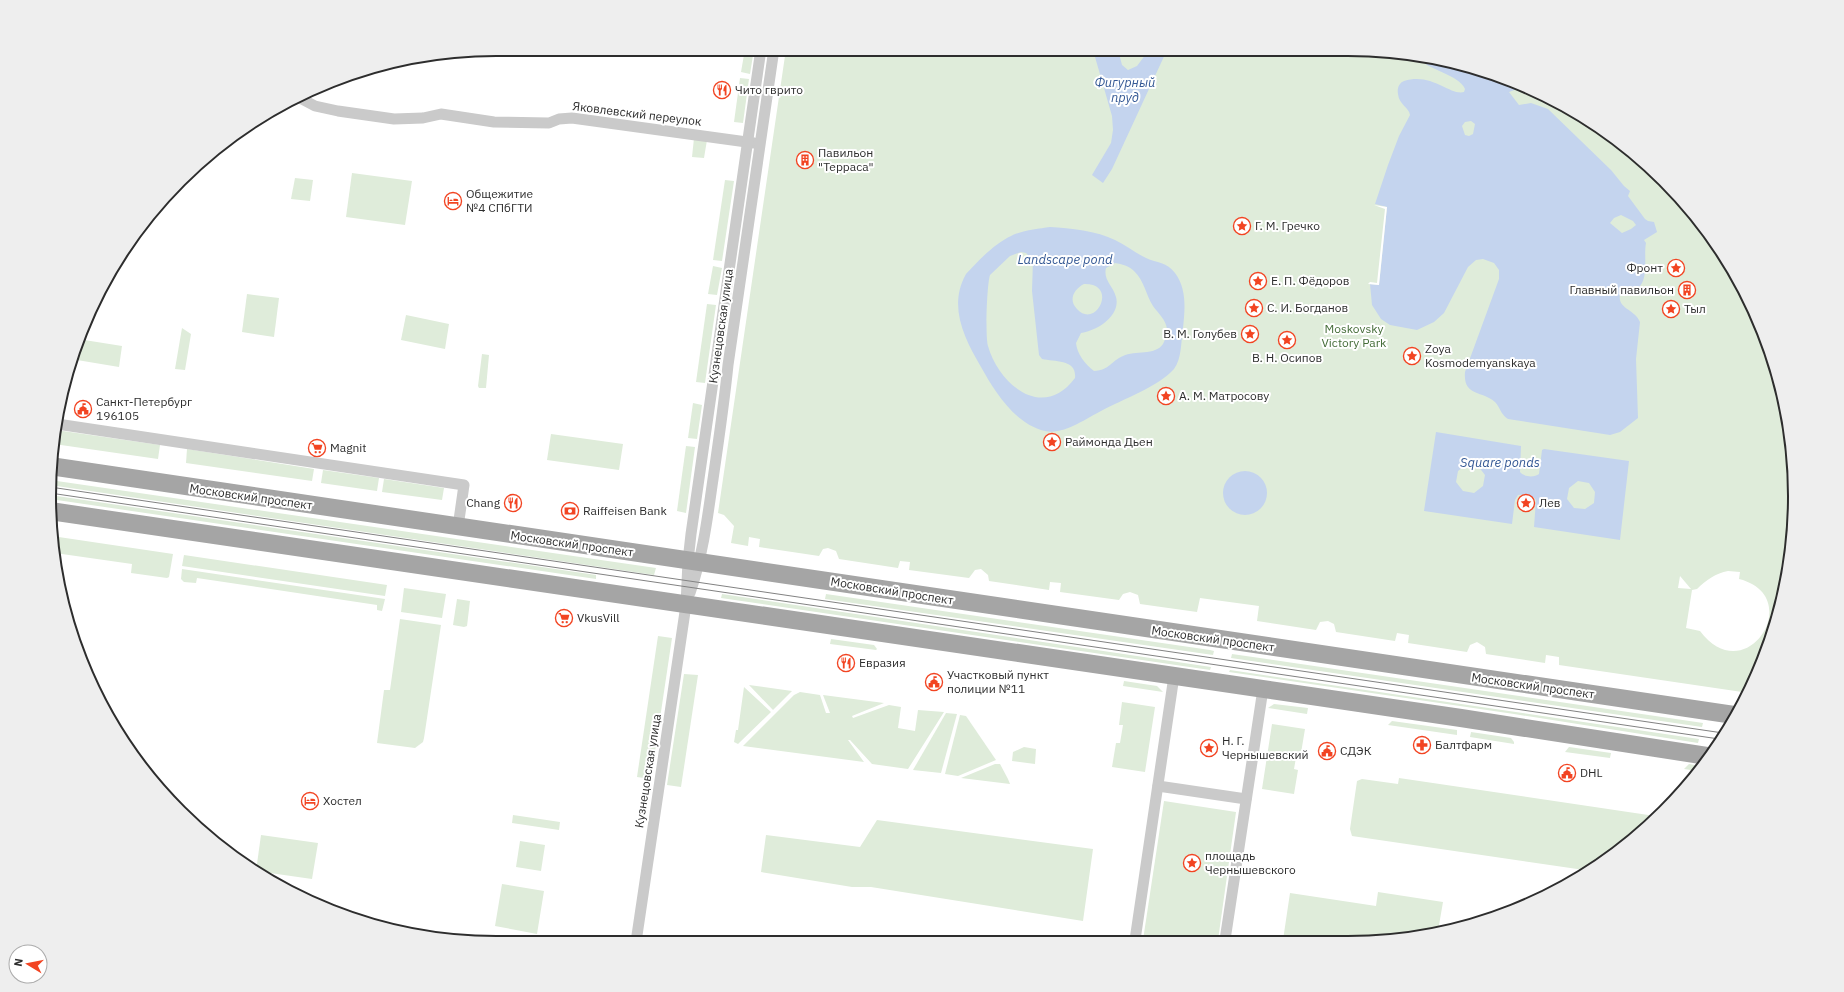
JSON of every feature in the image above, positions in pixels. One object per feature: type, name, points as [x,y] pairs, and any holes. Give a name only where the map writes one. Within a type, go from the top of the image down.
[{"type":"main road","name":"Московский проспект","points":[[57,467],[1730,714]]},
{"type":"main road","points":[[57,512],[1263,689],[1703,755]]},
{"type":"street","name":"Кузнецовская улица","points":[[694,562],[760,56]]},
{"type":"street","name":"Кузнецовская улица","points":[[637,936],[686,605],[724,406],[728,365],[773,56]]},
{"type":"street","name":"Яковлевский переулок","points":[[303,100],[315,106],[338,111],[394,119],[423,118],[441,114],[494,122],[549,123],[559,119],[572,118],[760,144]]},
{"type":"street","points":[[62,425],[464,485],[458,527]]},
{"type":"street","points":[[1136,936],[1174,676]]},
{"type":"street","points":[[1226,936],[1263,689]]},
{"type":"street","points":[[1158,786],[1246,799]]},
{"type":"green space","points":[[744,56],[753,56],[750,74],[741,72]]},
{"type":"green space","name":"Moskovsky Victory Park","points":[[785,56],[1377,57],[1434,64],[1489,79],[1516,89],[1543,101],[1568,115],[1616,147],[1638,165],[1679,206],[1714,252],[1743,301],[1765,355],[1780,410],[1787,467],[1788,496],[1787,525],[1780,582],[1765,637],[1742,692],[1559,665],[1559,657],[1546,655],[1545,663],[1486,654],[1485,647],[1477,642],[1470,645],[1467,652],[1408,643],[1409,635],[1397,633],[1395,641],[1336,632],[1334,624],[1328,621],[1320,622],[1316,630],[1257,621],[1259,606],[1200,598],[1197,612],[1140,604],[1138,595],[1130,592],[1123,594],[1119,600],[1060,592],[1061,583],[1050,582],[1049,590],[989,581],[988,575],[981,569],[975,570],[969,578],[909,570],[910,562],[900,561],[898,568],[839,559],[836,551],[828,548],[823,549],[819,556],[759,547],[760,539],[749,537],[748,546],[731,543],[734,526],[724,515],[718,513]],"holes":[[[1728,571],[1740,572],[1739,579],[1759,589],[1768,603],[1769,619],[1762,634],[1750,646],[1735,651],[1718,647],[1700,631],[1686,628],[1692,590],[1697,589],[1715,575]],[[1680,576],[1691,589],[1678,588]]]},
{"type":"green space","points":[[740,78],[749,79],[743,123],[734,122]]},
{"type":"green space","points":[[694,138],[707,140],[704,158],[692,157]]},
{"type":"green space","points":[[352,173],[412,181],[405,225],[346,217]]},
{"type":"green space","points":[[295,178],[313,180],[310,201],[291,199]]},
{"type":"green space","points":[[725,180],[734,181],[722,261],[713,260]]},
{"type":"green space","points":[[713,266],[722,268],[717,295],[708,294]]},
{"type":"green space","points":[[247,294],[279,298],[274,337],[242,332]]},
{"type":"green space","points":[[707,304],[716,305],[705,383],[696,382]]},
{"type":"green space","points":[[406,315],[449,324],[445,349],[401,340]]},
{"type":"green space","points":[[182,328],[191,334],[185,370],[175,369]]},
{"type":"green space","points":[[85,340],[122,346],[119,367],[77,360]]},
{"type":"green space","points":[[482,354],[489,355],[486,388],[479,388],[478,386]]},
{"type":"green space","points":[[693,403],[702,405],[697,439],[688,438]]},
{"type":"green space","points":[[61,431],[160,445],[158,459],[59,445]]},
{"type":"green space","points":[[551,434],[623,444],[619,470],[547,460]]},
{"type":"green space","points":[[686,446],[695,447],[686,513],[677,511]]},
{"type":"green space","points":[[187,449],[314,469],[312,481],[186,463]]},
{"type":"green space","points":[[323,470],[379,478],[377,491],[321,483]]},
{"type":"green space","points":[[384,479],[444,488],[442,500],[382,492]]},
{"type":"green space","points":[[57,481],[656,568],[654,575],[56,486]]},
{"type":"green space","points":[[56,496],[596,575],[596,579],[56,500]]},
{"type":"green space","points":[[58,537],[173,554],[169,577],[167,578],[131,573],[132,564],[60,554]]},
{"type":"green space","points":[[184,555],[387,585],[385,596],[182,566]]},
{"type":"green space","points":[[182,569],[385,599],[382,611],[377,610],[377,605],[197,578],[196,583],[184,582],[181,579]]},
{"type":"green space","points":[[404,588],[446,594],[442,618],[401,612]]},
{"type":"green space","points":[[722,594],[1211,667],[1210,670],[721,598]]},
{"type":"green space","points":[[826,594],[1214,651],[1213,655],[825,599]]},
{"type":"green space","points":[[457,599],[470,601],[467,626],[464,627],[453,625]]},
{"type":"green space","points":[[400,619],[441,625],[424,738],[423,742],[415,748],[377,743],[384,690],[390,690]]},
{"type":"green space","points":[[658,636],[672,638],[651,779],[637,777]]},
{"type":"green space","points":[[831,639],[874,645],[877,649],[830,644]]},
{"type":"green space","points":[[1232,654],[1703,723],[1702,727],[1231,658]]},
{"type":"green space","points":[[1230,670],[1699,739],[1698,743],[1229,672]]},
{"type":"green space","points":[[684,674],[698,675],[681,787],[667,785]]},
{"type":"green space","points":[[1124,681],[1157,686],[1163,692],[1123,686]]},
{"type":"green space","points":[[749,685],[792,691],[773,710]]},
{"type":"green space","points":[[744,687],[771,712],[738,744],[734,742],[736,730],[738,730]]},
{"type":"green space","points":[[800,692],[820,695],[826,713],[830,713],[823,695],[884,703],[852,716],[853,718],[889,705],[901,707],[898,728],[915,731],[918,710],[944,712],[908,769],[872,764],[850,740],[848,740],[864,762],[743,746],[794,695]]},
{"type":"green space","points":[[1122,702],[1155,707],[1145,772],[1112,767],[1116,743],[1120,743],[1123,725],[1119,725]]},
{"type":"green space","points":[[1274,704],[1308,708],[1307,714],[1268,708]]},
{"type":"green space","points":[[946,713],[957,714],[941,773],[913,770]]},
{"type":"green space","points":[[960,715],[966,716],[996,760],[958,776],[945,774]]},
{"type":"green space","points":[[1392,721],[1457,730],[1457,735],[1388,725]]},
{"type":"green space","points":[[1272,724],[1305,729],[1301,753],[1297,752],[1294,769],[1298,770],[1294,794],[1262,789]]},
{"type":"green space","points":[[1471,732],[1511,738],[1514,744],[1470,737]]},
{"type":"green space","points":[[1024,747],[1036,749],[1035,764],[1012,761],[1013,752]]},
{"type":"green space","points":[[1569,747],[1611,753],[1610,758],[1565,752]]},
{"type":"green space","points":[[995,764],[1000,764],[1010,784],[961,778]]},
{"type":"green space","points":[[1689,764],[1696,765],[1692,770],[1684,769]]},
{"type":"green space","points":[[1399,778],[1650,815],[1616,845],[1580,869],[1352,836],[1350,829],[1357,781],[1362,779],[1398,784]]},
{"type":"green space","points":[[1164,801],[1236,812],[1219,936],[1144,936]]},
{"type":"green space","points":[[513,815],[560,822],[559,830],[512,823]]},
{"type":"green space","points":[[877,820],[1093,849],[1083,921],[871,887],[852,887],[761,872],[766,835],[860,847]]},
{"type":"green space","points":[[261,835],[318,843],[312,879],[269,873],[257,865]]},
{"type":"green space","points":[[520,841],[545,845],[541,871],[516,867]]},
{"type":"green space","points":[[502,884],[544,891],[537,934],[495,926]]},
{"type":"green space","points":[[1378,892],[1443,902],[1439,927],[1434,928],[1377,935],[1284,936],[1290,893],[1376,906]]},
{"type":"water","name":"Фигурный пруд","points":[[1095,56],[1120,56],[1122,65],[1128,70],[1137,66],[1144,56],[1164,56],[1112,169],[1103,183],[1092,175],[1111,143],[1113,130],[1112,116]]},
{"type":"water","points":[[1424,63],[1489,79],[1517,89],[1509,92],[1519,105],[1531,103],[1548,109],[1611,170],[1630,191],[1628,196],[1645,219],[1654,222],[1657,232],[1644,240],[1646,243],[1645,270],[1642,283],[1639,288],[1633,292],[1620,294],[1621,303],[1638,318],[1640,322],[1636,359],[1638,418],[1620,432],[1610,435],[1508,419],[1495,402],[1490,398],[1474,392],[1467,386],[1465,372],[1499,279],[1499,270],[1494,263],[1483,259],[1476,260],[1468,267],[1444,313],[1434,322],[1417,330],[1390,325],[1381,319],[1372,305],[1370,284],[1379,285],[1387,207],[1375,204],[1399,136],[1410,115],[1408,110],[1400,101],[1398,88],[1404,81],[1423,79],[1453,91],[1464,92],[1465,89],[1462,84],[1450,76]],"holes":[[[1471,121],[1475,124],[1473,134],[1469,136],[1465,135],[1462,126],[1465,122]],[[1621,215],[1633,221],[1636,225],[1622,233],[1610,223],[1614,218]]]},
{"type":"water","name":"Landscape pond","points":[[1050,227],[1075,229],[1100,234],[1119,242],[1146,258],[1169,267],[1175,273],[1182,286],[1185,306],[1180,355],[1174,369],[1150,387],[1110,406],[1074,426],[1052,432],[1045,431],[1024,422],[999,396],[969,345],[960,322],[958,310],[958,298],[966,274],[992,248],[998,243],[1016,234]],"holes":[[[1021,252],[1026,253],[1033,260],[1032,291],[1039,355],[1042,359],[1069,364],[1073,367],[1075,372],[1075,378],[1063,391],[1049,397],[1036,397],[1024,393],[1012,385],[1002,374],[988,346],[987,310],[990,275],[1010,256]],[[1115,263],[1130,268],[1134,271],[1143,283],[1153,306],[1162,317],[1167,331],[1164,342],[1159,348],[1150,351],[1128,354],[1119,358],[1104,369],[1094,371],[1082,358],[1076,343],[1081,333],[1100,326],[1115,310],[1117,304],[1116,297],[1107,280],[1105,272],[1106,268]],[[1084,284],[1095,286],[1100,290],[1102,297],[1101,304],[1097,310],[1091,314],[1084,314],[1074,306],[1073,302],[1073,295],[1077,289]]]},
{"type":"water","name":"Square ponds","points":[[1436,432],[1521,446],[1520,472],[1529,476],[1539,474],[1542,450],[1544,449],[1629,461],[1620,540],[1534,527],[1536,500],[1531,496],[1526,495],[1518,495],[1515,500],[1512,524],[1424,511]],"holes":[[[1467,464],[1478,466],[1485,475],[1483,486],[1474,493],[1463,491],[1456,482],[1458,471]],[[1578,481],[1589,483],[1595,492],[1594,503],[1585,509],[1574,508],[1567,499],[1569,488]]]},
{"type":"water","points":[[1245,471],[1257,475],[1263,481],[1267,493],[1263,505],[1257,511],[1245,515],[1233,511],[1227,505],[1223,493],[1227,481],[1233,475]]},
{"type":"pier","points":[[1374,205],[1387,207],[1379,285],[1368,284],[1370,282],[1377,283],[1385,209]]},
{"type":"tram line","points":[[56,488],[1719,732]]},
{"type":"tram line","points":[[56,494],[1715,738]]},
{"type":"place","name":"Чито гврито","points":[[722,90]]},
{"type":"place","name":"Павильон \"Терраса\"","points":[[805,160]]},
{"type":"place","name":"Общежитие №4 СПбГТИ","points":[[453,201]]},
{"type":"place","name":"Г. М. Гречко","points":[[1242,226]]},
{"type":"place","name":"Фронт","points":[[1676,268]]},
{"type":"place","name":"Е. П. Фёдоров","points":[[1258,281]]},
{"type":"place","name":"Главный павильон","points":[[1687,290]]},
{"type":"place","name":"С. И. Богданов","points":[[1254,308]]},
{"type":"place","name":"Тыл","points":[[1671,309]]},
{"type":"place","name":"В. М. Голубев","points":[[1250,334]]},
{"type":"place","name":"В. Н. Осипов","points":[[1287,340]]},
{"type":"place","name":"Zoya Kosmodemyanskaya","points":[[1412,356]]},
{"type":"place","name":"А. М. Матросову","points":[[1166,396]]},
{"type":"place","name":"Санкт-Петербург 196105","points":[[83,409]]},
{"type":"place","name":"Раймонда Дьен","points":[[1052,442]]},
{"type":"place","name":"Magnit","points":[[317,448]]},
{"type":"place","name":"Chang","points":[[513,503]]},
{"type":"place","name":"Лев","points":[[1526,503]]},
{"type":"place","name":"Raiffeisen Bank","points":[[570,511]]},
{"type":"place","name":"VkusVill","points":[[564,618]]},
{"type":"place","name":"Евразия","points":[[846,663]]},
{"type":"place","name":"Участковый пункт полиции №11","points":[[934,682]]},
{"type":"place","name":"Балтфарм","points":[[1422,745]]},
{"type":"place","name":"Н. Г. Чернышевский","points":[[1209,748]]},
{"type":"place","name":"СДЭК","points":[[1327,751]]},
{"type":"place","name":"DHL","points":[[1567,773]]},
{"type":"place","name":"Хостел","points":[[310,801]]},
{"type":"place","name":"площадь Чернышевского","points":[[1192,863]]}]
